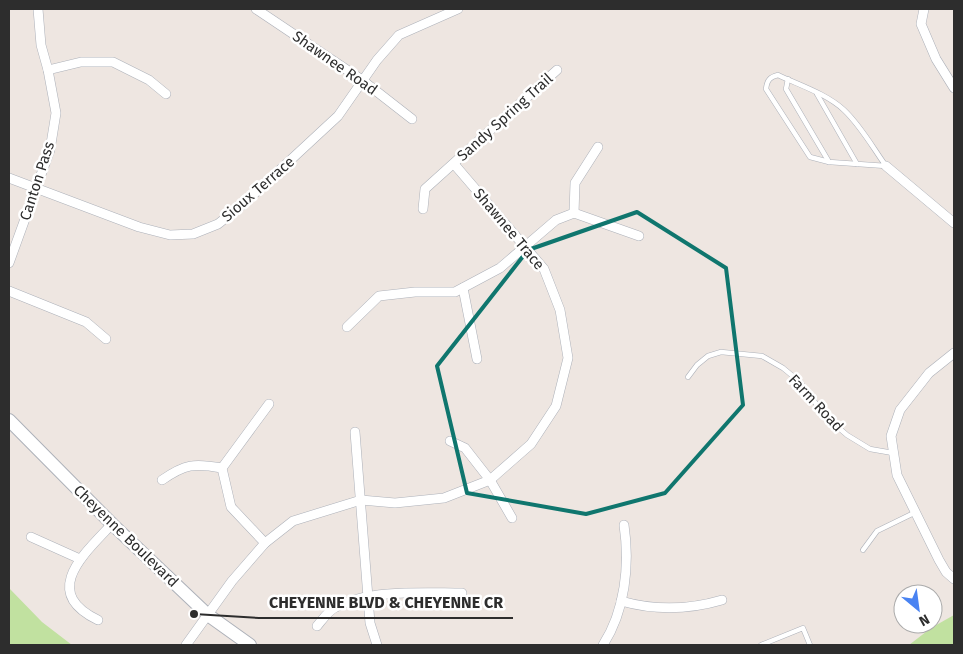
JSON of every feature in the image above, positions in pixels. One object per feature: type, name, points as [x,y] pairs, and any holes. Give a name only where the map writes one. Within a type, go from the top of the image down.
[{"type":"street","name":"Canton Pass","points":[[9,263],[50,150],[56,113],[41,45],[38,9]]},
{"type":"street","name":"Shawnee Road","points":[[256,9],[362,80],[412,119]]},
{"type":"street","name":"Sioux Terrace","points":[[9,178],[36,190],[139,227],[170,235],[193,234],[218,224],[242,205],[338,116],[376,60],[399,36],[458,9]]},
{"type":"street","points":[[924,9],[921,24],[936,59],[954,88]]},
{"type":"street","points":[[48,70],[80,62],[113,62],[149,80],[166,94]]},
{"type":"street","name":"Sandy Spring Trail","points":[[423,209],[425,190],[557,70]]},
{"type":"street","points":[[574,214],[575,183],[598,146]]},
{"type":"street","name":"Shawnee Trace","points":[[186,645],[232,581],[265,543],[293,521],[361,500],[395,503],[444,498],[490,480],[531,444],[556,406],[568,358],[560,310],[544,269],[454,164]]},
{"type":"street","points":[[886,166],[954,223]]},
{"type":"street","points":[[347,327],[379,296],[415,292],[455,292],[500,268],[556,220],[574,214],[639,236]]},
{"type":"street","points":[[463,288],[477,359]]},
{"type":"street","points":[[9,291],[86,322],[106,339]]},
{"type":"street","points":[[954,352],[929,373],[900,410],[891,436],[897,475],[946,572],[954,579]]},
{"type":"street","points":[[222,468],[269,404]]},
{"type":"street","name":"Cheyenne Boulevard","points":[[9,420],[112,524],[208,615],[250,645]]},
{"type":"street","points":[[355,432],[367,596],[370,623],[377,645]]},
{"type":"street","points":[[450,441],[465,448],[490,480],[512,518]]},
{"type":"street","points":[[162,480],[179,468],[203,464],[222,468]]},
{"type":"street","points":[[222,468],[232,507],[265,543]]},
{"type":"street","points":[[98,620],[88,615],[74,603],[70,587],[71,576],[80,559],[112,524]]},
{"type":"street","points":[[603,645],[614,624],[622,601],[626,561],[624,525]]},
{"type":"street","points":[[31,537],[80,559]]},
{"type":"street","points":[[317,626],[335,607],[367,596],[414,593],[462,593]]},
{"type":"street","points":[[622,601],[664,609],[694,607],[722,600]]},
{"type":"lane","points":[[778,75],[835,103],[859,127],[886,166],[829,162],[810,157],[766,88],[767,82],[772,76],[778,75]]},
{"type":"lane","points":[[788,79],[786,89],[829,162]]},
{"type":"lane","points":[[817,93],[857,164]]},
{"type":"lane","name":"Farm Road","points":[[688,377],[697,365],[708,356],[721,352],[762,356],[783,368],[800,382],[825,416],[846,436],[870,448],[893,453]]},
{"type":"lane","points":[[863,550],[876,531],[916,512]]},
{"type":"lane","points":[[761,645],[803,628],[810,645]]},
{"type":"highlighted area","points":[[637,212],[726,268],[743,405],[665,493],[586,514],[467,493],[437,366],[528,250]]},
{"type":"green space","points":[[9,588],[42,622],[72,645],[9,645]]},
{"type":"green space","points":[[954,615],[954,645],[909,645],[923,634],[943,634],[943,621]]},
{"type":"place","name":"CHEYENNE BLVD & CHEYENNE CR","points":[[194,614]]}]
